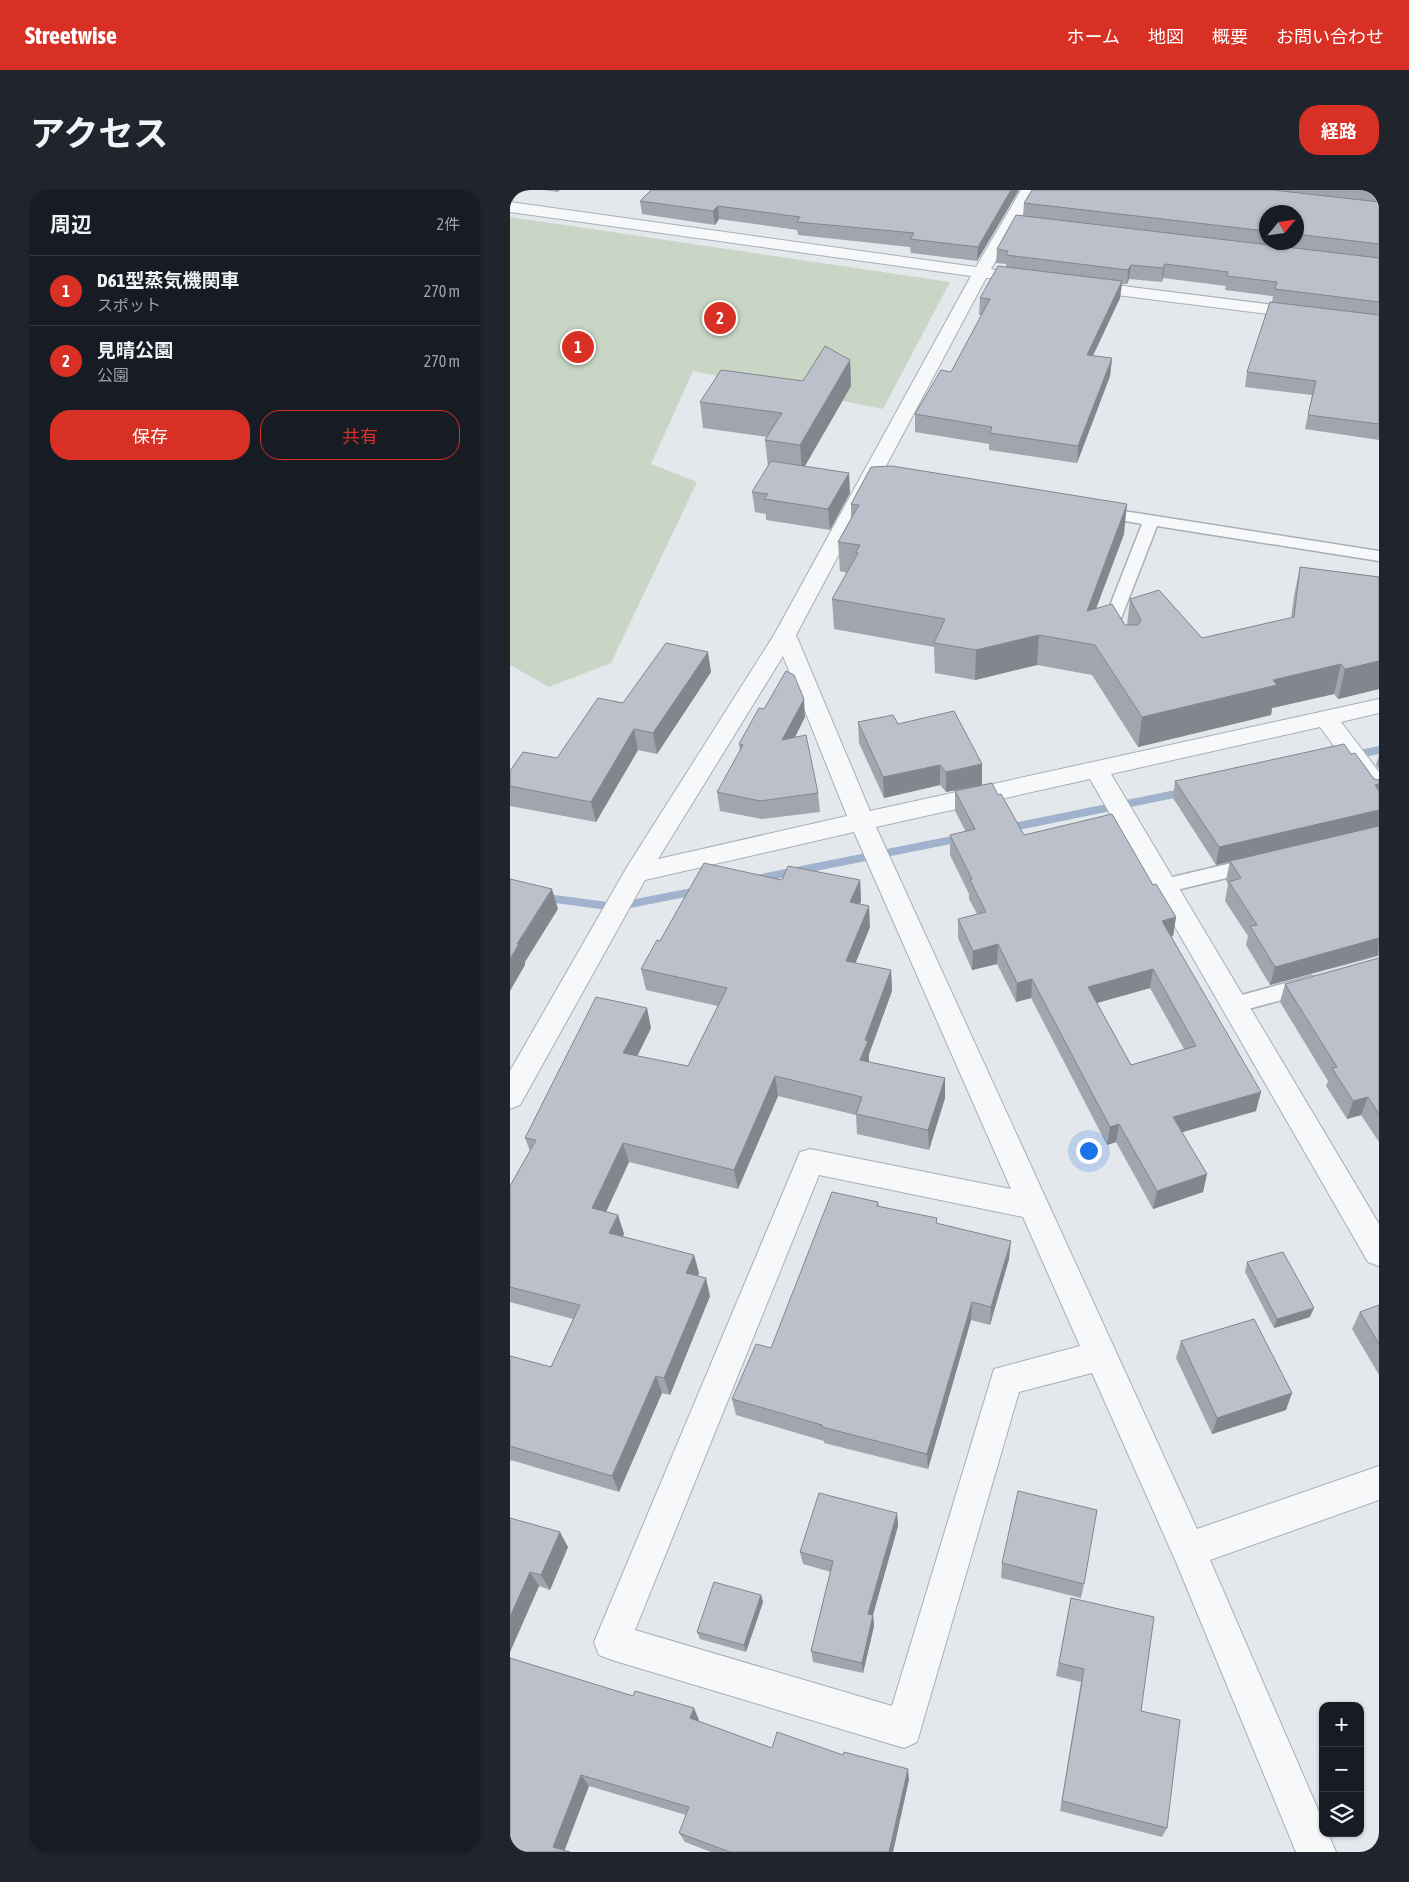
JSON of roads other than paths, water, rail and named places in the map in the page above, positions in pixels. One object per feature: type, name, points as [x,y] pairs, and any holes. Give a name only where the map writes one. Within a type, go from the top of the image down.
[{"type":"street","points":[[510,1097],[636,872],[785,635],[981,273],[1029,190]]},
{"type":"street","points":[[510,207],[1010,277]]},
{"type":"street","points":[[1011,222],[1030,224]]},
{"type":"street","points":[[1068,284],[1379,322]]},
{"type":"street","points":[[785,635],[861,820],[1188,1550],[1316,1852]]},
{"type":"street","points":[[636,872],[861,820],[1097,770],[1379,706]]},
{"type":"street","points":[[1326,718],[1379,789]]},
{"type":"street","points":[[1097,770],[1379,1252]]},
{"type":"street","points":[[1034,1206],[810,1161],[612,1642],[904,1729],[1006,1380],[1102,1356]]},
{"type":"street","points":[[1188,1550],[1379,1483]]},
{"type":"lane","points":[[871,476],[890,479]]},
{"type":"lane","points":[[1084,509],[1379,556]]},
{"type":"lane","points":[[1128,648],[1112,621],[1151,520]]},
{"type":"lane","points":[[1164,886],[1276,860]]},
{"type":"lane","points":[[1234,1005],[1334,978]]},
{"type":"waterway","points":[[1349,756],[1379,750]]},
{"type":"waterway","points":[[1004,829],[1190,791]]},
{"type":"waterway","points":[[751,880],[967,837]]},
{"type":"waterway","points":[[510,893],[615,907],[702,890]]},
{"type":"place","name":"見晴公園","points":[[720,318]]},
{"type":"place","name":"D61型蒸気機関車","points":[[578,347]]}]
